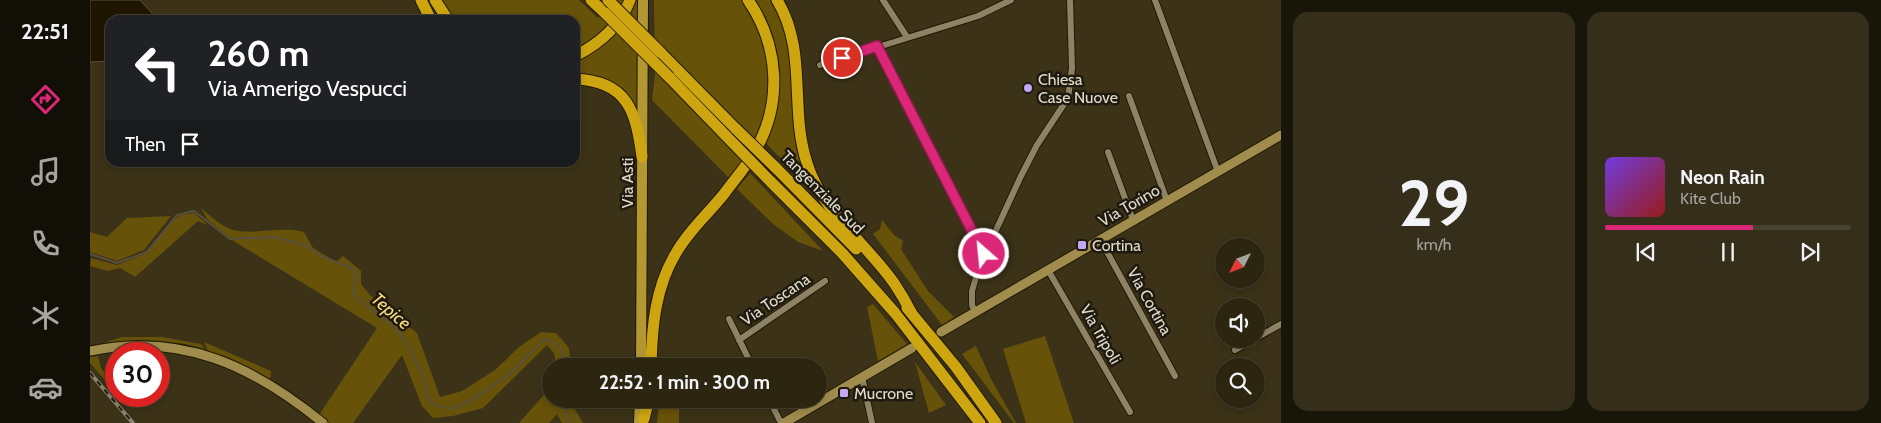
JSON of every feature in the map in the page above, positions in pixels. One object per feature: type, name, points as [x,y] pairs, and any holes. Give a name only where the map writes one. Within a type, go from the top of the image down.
[{"type":"highway","points":[[421,0],[428,15]]},
{"type":"highway","points":[[435,0],[445,15]]},
{"type":"highway","name":"Tangenziale Sud","points":[[592,0],[843,254],[882,298],[944,374],[980,423]]},
{"type":"highway","name":"Tangenziale Sud","points":[[608,0],[853,245],[911,312],[996,423]]},
{"type":"highway","points":[[580,53],[594,46],[608,34],[630,0]]},
{"type":"highway","points":[[650,358],[652,330],[665,274],[690,231],[723,194],[755,151],[768,123],[773,100],[773,57],[766,34],[748,0]]},
{"type":"highway","points":[[777,0],[791,31],[796,57],[800,137],[815,185],[832,210],[894,282],[911,312]]},
{"type":"highway","points":[[580,80],[606,85],[627,100],[638,124],[642,157]]},
{"type":"highway","points":[[642,422],[646,408]]},
{"type":"main road","name":"Via Asti","points":[[641,358],[644,0]]},
{"type":"main road","name":"Via Asti","points":[[646,358],[649,0]]},
{"type":"main road","points":[[641,408],[642,422]]},
{"type":"main road","points":[[642,422],[644,408]]},
{"type":"street","points":[[883,0],[907,37]]},
{"type":"street","points":[[820,65],[978,16],[1011,0]]},
{"type":"street","points":[[975,312],[972,297],[974,280],[984,254],[1033,153],[1068,98],[1072,68],[1070,0]]},
{"type":"street","points":[[1155,0],[1218,172]]},
{"type":"street","points":[[877,46],[984,254]]},
{"type":"street","points":[[1129,96],[1167,201]]},
{"type":"street","name":"Via Torino","points":[[941,332],[1280,137]]},
{"type":"street","points":[[1108,152],[1133,220]]},
{"type":"street","name":"Via Cortina","points":[[1100,239],[1175,376]]},
{"type":"street","name":"Via Tripoli","points":[[1048,270],[1130,412]]},
{"type":"street","name":"Via Toscana","points":[[739,340],[826,281]]},
{"type":"street","points":[[728,319],[748,358]]},
{"type":"street","points":[[1235,350],[1281,324]]},
{"type":"street","points":[[90,351],[114,346],[138,345],[162,346],[204,354],[230,363],[256,376],[322,423]]},
{"type":"street","points":[[774,408],[782,423],[912,348]]},
{"type":"street","points":[[862,377],[872,423]]},
{"type":"shaded area","points":[[90,0],[140,0],[154,15],[105,15],[105,61],[90,62]]},
{"type":"shaded area","points":[[439,0],[579,0],[598,18],[610,0],[625,0],[604,30],[591,42],[580,48],[580,15],[450,15]]},
{"type":"shaded area","points":[[633,0],[638,0],[637,107],[617,87],[603,81],[580,76],[580,54]]},
{"type":"shaded area","points":[[654,0],[744,0],[757,22],[765,45],[769,68],[769,92],[765,115],[756,137],[744,158],[729,178],[652,100],[655,75]]},
{"type":"shaded area","points":[[752,0],[770,0],[786,33],[791,68],[796,147],[812,191],[765,142],[778,87]]},
{"type":"shaded area","points":[[750,173],[823,251],[798,242],[773,224],[737,189]]},
{"type":"shaded area","points":[[201,208],[219,223],[234,230],[253,232],[295,230],[304,232],[313,248],[336,262],[343,256],[361,271],[361,284],[370,295],[417,333],[440,397],[462,391],[495,370],[519,347],[541,332],[556,333],[569,348],[570,358],[555,358],[554,353],[547,345],[483,408],[453,416],[433,418],[422,406],[402,355],[353,423],[328,423],[319,415],[377,328],[235,242],[207,219]]},
{"type":"shaded area","points":[[194,213],[208,225],[198,221],[135,277],[120,268],[108,271],[90,266],[91,258],[117,265],[147,253],[174,220],[181,215]]},
{"type":"shaded area","points":[[171,216],[144,250],[117,261],[90,252],[90,232],[107,237],[127,218]]},
{"type":"shaded area","points":[[882,220],[894,235],[903,241],[901,249],[928,291],[954,317],[942,325],[873,234],[880,229]]},
{"type":"shaded area","points":[[873,304],[907,344],[878,361],[867,307]]},
{"type":"shaded area","points":[[1045,336],[1074,423],[1026,423],[1003,349]]},
{"type":"shaded area","points":[[122,337],[162,337],[201,344],[205,349],[170,342],[106,342]]},
{"type":"shaded area","points":[[204,342],[271,371],[270,380],[228,357],[208,351]]},
{"type":"shaded area","points":[[976,346],[991,379],[1016,423],[1014,423],[962,354]]},
{"type":"shaded area","points":[[98,356],[101,368],[105,373],[105,380],[90,363],[90,357]]},
{"type":"shaded area","points":[[915,362],[946,405],[929,413]]},
{"type":"shaded area","points":[[542,397],[542,408],[574,408],[583,423],[562,423],[557,414],[549,423],[519,423]]},
{"type":"shaded area","points":[[658,408],[679,408],[679,423],[657,423]]},
{"type":"waterway","name":"Tepice","points":[[90,254],[117,263],[147,252],[177,215],[194,211],[230,239],[276,237],[306,246],[323,257],[350,267],[357,275],[353,294],[399,333],[416,361],[424,381],[428,399],[442,407],[453,408],[459,406],[487,390],[518,366],[545,339],[558,346],[564,358]]},
{"type":"waterway","name":"Tepice","points":[[564,408],[570,423]]},
{"type":"railway","points":[[90,373],[133,423]]},
{"type":"place","name":"Chiesa Case Nuove","points":[[1028,88]]},
{"type":"place","name":"Cortina","points":[[1082,245]]},
{"type":"place","name":"Mucrone","points":[[844,393]]},
{"type":"route","points":[[842,58],[877,46],[984,254]]}]
